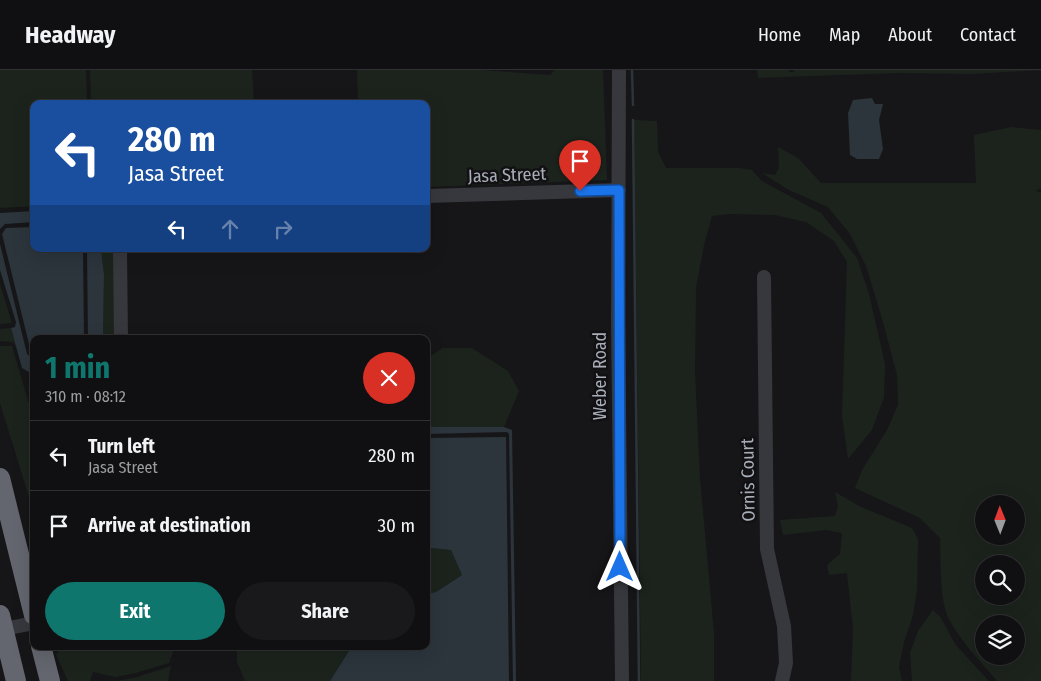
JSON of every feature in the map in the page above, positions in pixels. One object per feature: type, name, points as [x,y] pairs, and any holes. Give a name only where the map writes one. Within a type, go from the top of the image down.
[{"type":"highway","points":[[0,478],[30,599]]},
{"type":"highway","points":[[2,622],[16,681]]},
{"type":"highway","points":[[43,650],[50,681]]},
{"type":"street","name":"Weber Road","points":[[619,70],[622,681]]},
{"type":"street","name":"Jasa Street","points":[[430,196],[619,190]]},
{"type":"street","points":[[120,252],[121,335]]},
{"type":"street","points":[[129,252],[130,335]]},
{"type":"street","name":"Ornis Court","points":[[764,276],[767,549],[784,626],[786,663],[782,681]]},
{"type":"street","points":[[2,622],[30,623]]},
{"type":"shaded area","points":[[0,70],[86,70],[87,100],[30,100],[30,206],[0,208]]},
{"type":"shaded area","points":[[90,70],[252,70],[254,100],[91,100]]},
{"type":"shaded area","points":[[357,70],[481,70],[550,75],[555,70],[603,70],[607,180],[430,187],[430,100],[358,100]]},
{"type":"shaded area","points":[[757,70],[788,70],[794,72],[794,70],[1041,70],[972,74],[899,73],[758,78]]},
{"type":"shaded area","points":[[872,98],[875,104],[883,104],[879,120],[883,149],[879,159],[857,159],[850,155],[848,113],[853,100]]},
{"type":"shaded area","points":[[634,120],[657,121],[658,152],[666,168],[740,168],[752,170],[762,181],[821,213],[857,258],[869,294],[885,364],[884,397],[872,430],[848,459],[842,416],[847,262],[834,241],[806,222],[775,215],[730,214],[712,216],[704,245],[696,288],[695,372],[700,479],[714,633],[714,681],[641,681]]},
{"type":"shaded area","points":[[1011,127],[1041,130],[1041,189],[1036,190],[1041,192],[1041,681],[997,681],[984,665],[1025,665],[1025,615],[975,615],[975,655],[954,627],[946,611],[942,591],[940,538],[920,518],[855,488],[862,470],[887,430],[898,405],[897,375],[883,322],[866,266],[850,234],[828,207],[789,190],[762,173],[775,175],[779,168],[778,147],[798,158],[821,183],[976,183],[974,135]]},
{"type":"shaded area","points":[[30,211],[30,222],[5,224],[0,229],[0,213]]},
{"type":"shaded area","points":[[30,227],[30,252],[83,252],[84,335],[30,335],[30,348],[2,234],[6,228]]},
{"type":"shaded area","points":[[0,244],[27,354],[30,357],[30,372],[22,368],[11,328],[15,327],[16,322],[0,270]]},
{"type":"shaded area","points":[[87,252],[101,252],[104,274],[103,335],[88,335]]},
{"type":"shaded area","points":[[101,252],[125,252],[123,335],[103,335],[104,274]]},
{"type":"shaded area","points":[[0,284],[12,323],[0,324]]},
{"type":"shaded area","points":[[11,328],[16,348],[13,342],[0,341],[0,329]]},
{"type":"shaded area","points":[[0,346],[12,346],[30,407],[30,500],[0,403]]},
{"type":"shaded area","points":[[443,348],[472,348],[508,371],[519,391],[504,427],[430,427],[430,356]]},
{"type":"shaded area","points":[[430,427],[504,427],[512,430],[516,681],[513,681],[509,434],[507,432],[430,434]]},
{"type":"shaded area","points":[[506,437],[509,681],[330,681],[349,650],[430,650],[430,593],[436,592],[462,575],[451,550],[430,548],[430,438]]},
{"type":"shaded area","points":[[835,492],[861,507],[912,528],[918,539],[917,590],[913,615],[904,642],[899,667],[902,681],[851,681],[853,629],[847,573],[829,575],[827,565],[840,554],[842,533],[826,530],[783,535],[780,520],[835,516],[838,507]]},
{"type":"shaded area","points":[[430,548],[451,550],[462,575],[436,592],[430,593]]},
{"type":"shaded area","points":[[933,610],[941,618],[955,644],[989,681],[912,681],[910,653],[918,631]]},
{"type":"shaded area","points":[[59,650],[174,650],[169,663],[115,677],[93,672],[90,681],[68,681],[56,655]]},
{"type":"shaded area","points":[[237,650],[349,650],[330,681],[245,681],[237,662]]},
{"type":"shaded area","points":[[171,666],[168,681],[117,681],[137,677]]},
{"type":"waterway","points":[[632,70],[633,105]]},
{"type":"waterway","points":[[633,120],[639,681]]},
{"type":"route","points":[[580,191],[619,190],[620,567]]}]
